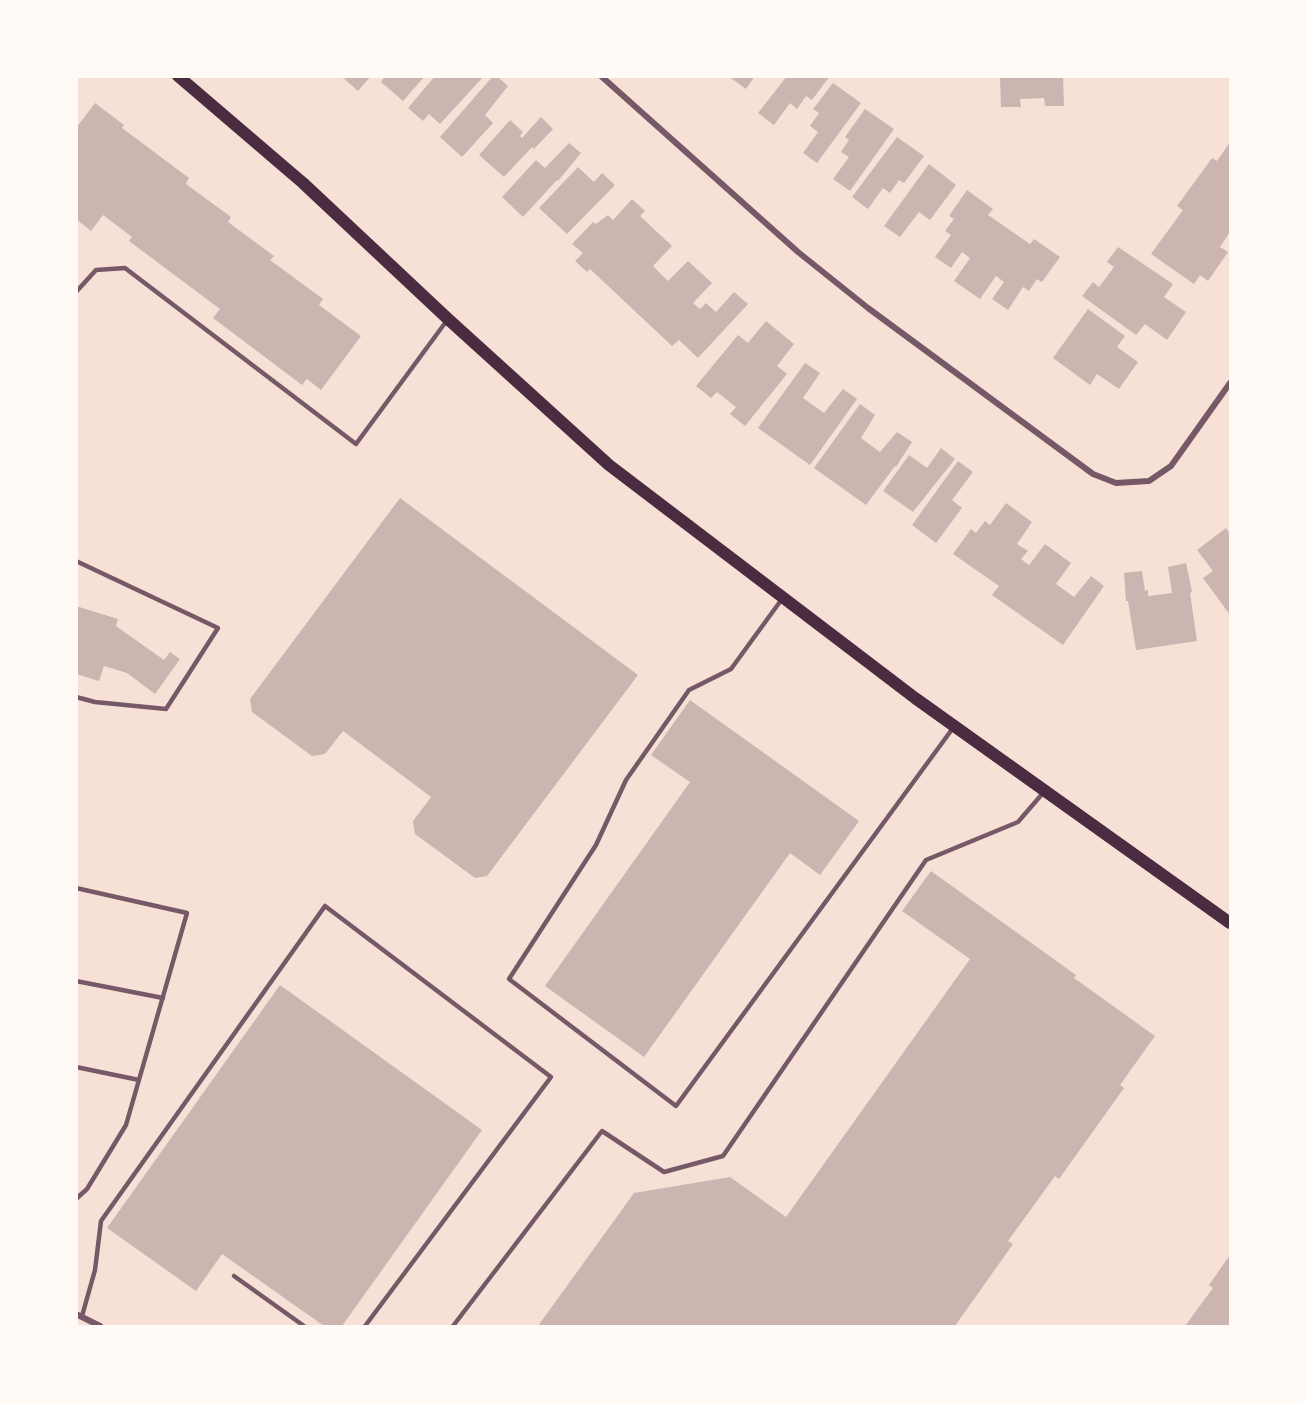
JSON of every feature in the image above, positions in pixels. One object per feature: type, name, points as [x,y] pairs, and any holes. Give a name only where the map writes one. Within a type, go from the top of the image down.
[{"type":"main road","points":[[178,76],[303,183],[609,465],[954,726],[1230,923]]},
{"type":"street","points":[[601,76],[807,259],[868,308],[1093,474],[1116,483],[1149,482],[1171,466],[1230,383]]},
{"type":"street","points":[[79,1315],[100,1326]]},
{"type":"lane","points":[[76,292],[96,270],[125,268],[356,444],[448,319]]},
{"type":"lane","points":[[76,561],[218,628],[166,709],[95,702],[76,697]]},
{"type":"lane","points":[[783,597],[731,669],[689,690],[626,780],[596,845],[509,979],[676,1106],[954,726]]},
{"type":"lane","points":[[453,1326],[602,1131],[664,1172],[723,1156],[926,860],[1018,822],[1045,791]]},
{"type":"lane","points":[[76,888],[187,913],[126,1125],[87,1189],[76,1199]]},
{"type":"lane","points":[[79,1315],[94,1270],[101,1221],[325,906],[551,1077],[364,1326]]},
{"type":"lane","points":[[76,981],[163,998]]},
{"type":"lane","points":[[76,1067],[139,1080]]},
{"type":"lane","points":[[234,1276],[304,1326]]},
{"type":"building","points":[[341,76],[371,76],[358,91]]},
{"type":"building","points":[[385,76],[425,76],[403,101],[381,82]]},
{"type":"building","points":[[435,76],[484,76],[440,124],[429,114],[423,121],[408,108]]},
{"type":"building","points":[[493,76],[497,76],[508,86],[485,115],[493,123],[462,157],[440,137]]},
{"type":"building","points":[[732,76],[755,76],[746,89],[731,78]]},
{"type":"building","points":[[787,76],[830,76],[812,100],[806,96],[797,109],[790,103],[774,125],[758,113]]},
{"type":"building","points":[[1000,76],[1063,76],[1064,106],[1045,106],[1044,98],[1020,99],[1021,107],[1001,107]]},
{"type":"building","points":[[833,83],[861,103],[817,163],[803,153],[818,132],[810,126],[819,113],[813,109]]},
{"type":"building","points":[[95,103],[124,125],[122,128],[189,178],[186,184],[231,217],[228,222],[274,256],[270,260],[323,299],[319,305],[361,336],[321,390],[307,379],[302,385],[213,318],[220,309],[129,241],[132,237],[103,215],[91,231],[76,219],[76,128]]},
{"type":"building","points":[[865,109],[894,129],[850,191],[833,179],[849,157],[841,152],[849,140],[845,137]]},
{"type":"building","points":[[541,117],[553,129],[534,149],[532,147],[504,177],[479,155],[510,120],[523,132],[520,136],[522,138]]},
{"type":"building","points":[[897,137],[924,156],[904,183],[899,180],[890,193],[883,188],[868,209],[852,197]]},
{"type":"building","points":[[1230,142],[1230,232],[1220,247],[1228,252],[1208,281],[1200,275],[1194,284],[1151,254],[1183,210],[1177,206],[1212,158],[1217,161]]},
{"type":"building","points":[[569,143],[581,153],[523,217],[502,197],[536,160],[545,168]]},
{"type":"building","points":[[929,164],[956,185],[930,220],[919,212],[900,237],[884,226]]},
{"type":"building","points":[[578,167],[594,182],[602,173],[615,185],[567,234],[539,208]]},
{"type":"building","points":[[967,190],[993,209],[988,215],[1030,244],[1034,239],[1060,257],[1042,282],[1037,279],[1029,291],[1023,287],[1008,310],[992,299],[1004,282],[996,276],[980,299],[954,281],[970,258],[962,252],[951,268],[935,257],[951,235],[945,231],[954,219],[949,216]]},
{"type":"building","points":[[632,199],[645,211],[640,216],[672,246],[653,266],[668,281],[688,261],[712,283],[693,303],[700,309],[706,303],[716,312],[734,292],[748,304],[698,358],[679,340],[672,346],[590,269],[587,272],[575,261],[583,253],[572,244],[593,222],[596,224],[608,215],[613,220]]},
{"type":"building","points":[[1118,247],[1173,284],[1164,297],[1186,312],[1167,340],[1145,324],[1136,335],[1082,296],[1093,282],[1099,287],[1114,267],[1107,262]]},
{"type":"building","points":[[1088,309],[1125,336],[1117,347],[1138,362],[1119,389],[1097,374],[1090,385],[1053,358]]},
{"type":"building","points":[[766,321],[794,344],[777,366],[787,374],[745,426],[730,414],[736,407],[717,392],[711,398],[696,386],[738,335],[748,343]]},
{"type":"building","points":[[805,363],[820,373],[803,398],[824,413],[843,389],[857,399],[810,465],[758,428]]},
{"type":"building","points":[[860,404],[875,415],[861,438],[880,452],[897,432],[912,442],[896,467],[866,505],[814,468]]},
{"type":"building","points":[[941,448],[955,459],[913,512],[883,491],[909,455],[927,468]]},
{"type":"building","points":[[958,461],[973,472],[952,500],[962,508],[936,543],[912,525]]},
{"type":"building","points":[[400,498],[638,675],[487,876],[475,878],[415,834],[413,821],[431,797],[343,731],[325,754],[312,756],[252,712],[250,699]]},
{"type":"building","points":[[1006,503],[1032,522],[1017,544],[1028,551],[1021,559],[1029,565],[1045,544],[1071,563],[1056,584],[1074,597],[1091,576],[1104,586],[1063,645],[992,595],[999,586],[953,554],[971,529],[976,533],[985,521],[990,525]]},
{"type":"building","points":[[1226,528],[1230,534],[1230,615],[1203,578],[1213,571],[1197,550]]},
{"type":"building","points":[[1186,563],[1192,592],[1190,593],[1197,641],[1136,650],[1128,601],[1126,601],[1124,573],[1142,571],[1148,596],[1172,593],[1168,567]]},
{"type":"building","points":[[76,606],[118,619],[116,626],[164,660],[170,652],[180,659],[155,694],[127,673],[104,666],[99,681],[76,674]]},
{"type":"building","points":[[690,700],[859,821],[820,875],[790,853],[644,1057],[545,986],[690,782],[651,755]]},
{"type":"building","points":[[931,871],[1076,975],[1074,978],[1155,1036],[1120,1085],[1124,1088],[1059,1179],[1055,1176],[1008,1241],[1013,1244],[955,1326],[538,1326],[634,1193],[730,1177],[786,1217],[970,959],[902,911]]},
{"type":"building","points":[[280,985],[482,1130],[342,1326],[324,1326],[222,1254],[196,1291],[107,1228]]},
{"type":"building","points":[[1230,1255],[1230,1326],[1185,1326],[1213,1288],[1209,1285]]}]
